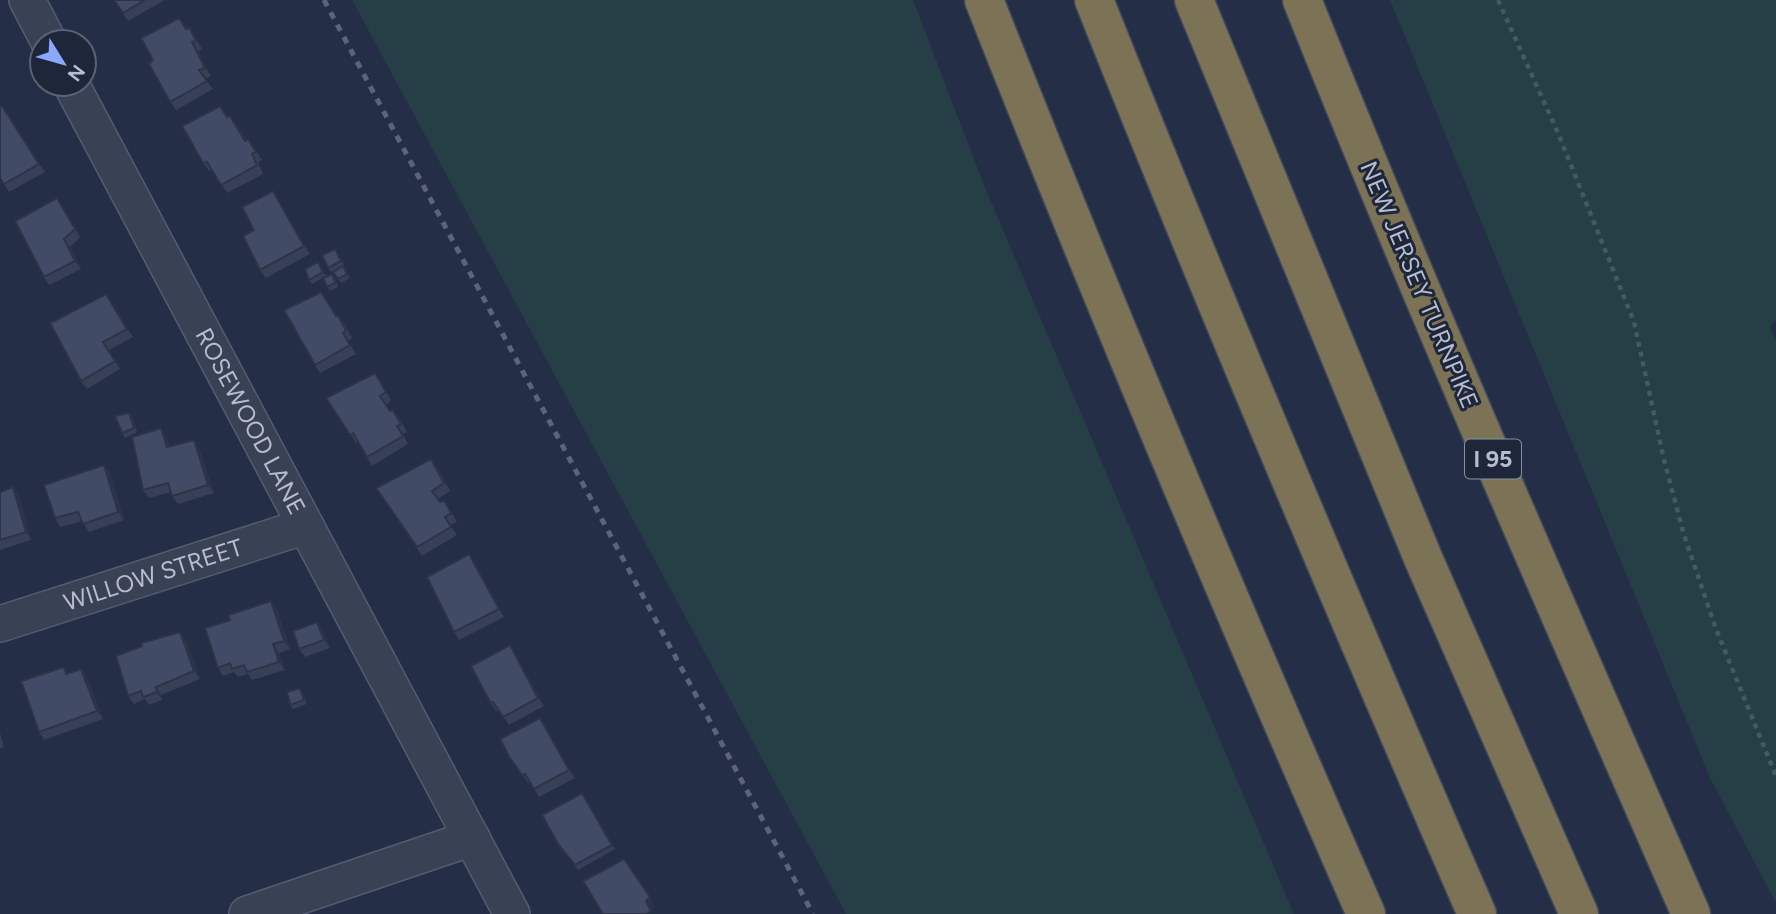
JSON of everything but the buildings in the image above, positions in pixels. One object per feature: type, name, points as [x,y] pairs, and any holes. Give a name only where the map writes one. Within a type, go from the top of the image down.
[{"type":"highway","points":[[984,0],[1142,393],[1237,620],[1366,914]]},
{"type":"highway","points":[[1094,0],[1181,218],[1334,585],[1477,914]]},
{"type":"highway","points":[[1195,0],[1423,558],[1579,914]]},
{"type":"highway","name":"NEW JERSEY TURNPIKE","points":[[1303,0],[1358,140],[1522,528],[1691,914]]},
{"type":"street","points":[[27,0],[42,28]]},
{"type":"street","name":"ROSEWOOD LANE","points":[[78,98],[512,914]]},
{"type":"street","name":"WILLOW STREET","points":[[0,624],[306,526]]},
{"type":"street","points":[[247,914],[472,838]]},
{"type":"path","points":[[1498,0],[1558,133],[1634,322],[1664,460],[1685,536],[1725,653],[1776,776]]},
{"type":"shaded area","points":[[352,0],[913,0],[984,185],[1294,914],[846,914]]},
{"type":"shaded area","points":[[1390,0],[1776,0],[1776,320],[1770,327],[1776,340],[1776,903],[1710,778]]},
{"type":"railway","points":[[324,0],[813,914]]}]
